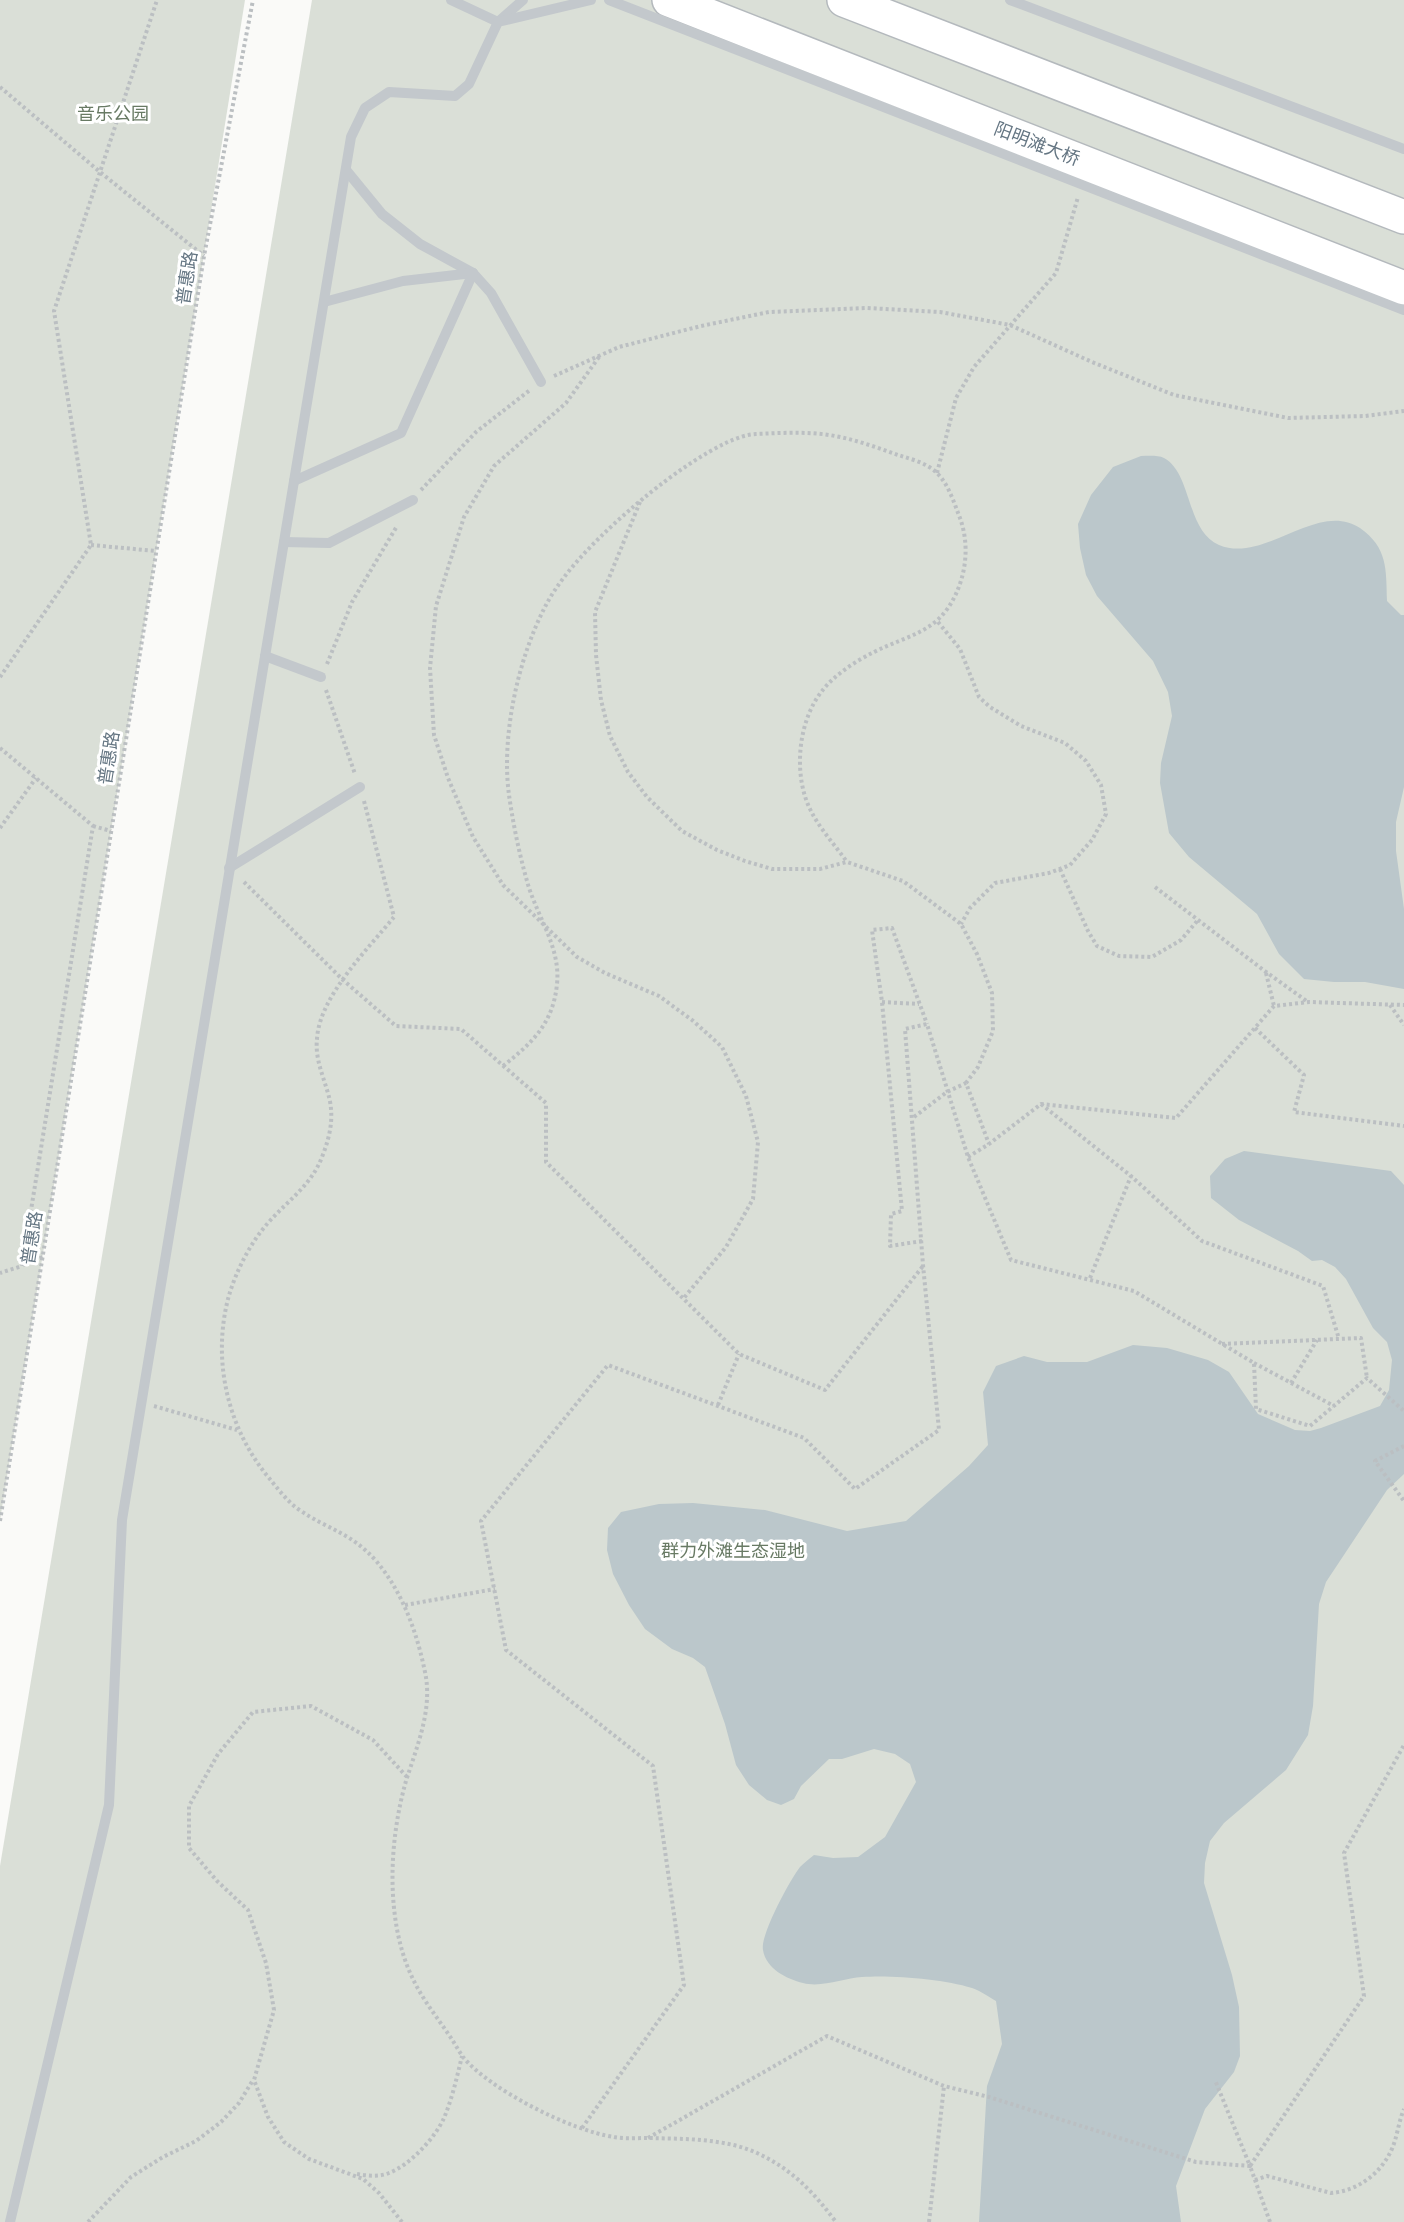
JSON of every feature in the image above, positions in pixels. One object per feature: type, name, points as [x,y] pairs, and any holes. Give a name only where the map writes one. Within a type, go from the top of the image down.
[{"type":"highway","name":"阳明滩大桥","points":[[669,0],[1404,288]]},
{"type":"highway","points":[[844,0],[1404,217]]},
{"type":"lane","points":[[451,0],[498,22],[591,0]]},
{"type":"lane","points":[[10,2222],[109,1805],[122,1520],[351,137],[365,108],[389,92],[454,96],[469,84],[498,22],[523,0]]},
{"type":"lane","points":[[609,0],[1404,310]]},
{"type":"lane","points":[[1010,0],[1404,149]]},
{"type":"lane","points":[[346,170],[382,214],[420,244],[473,273],[491,294],[541,382]]},
{"type":"lane","points":[[324,302],[403,281],[473,273]]},
{"type":"lane","points":[[294,481],[401,433],[473,273]]},
{"type":"lane","points":[[284,542],[330,543],[413,500]]},
{"type":"lane","points":[[265,656],[321,677]]},
{"type":"lane","points":[[229,868],[360,787]]},
{"type":"path","points":[[0,677],[91,545],[54,311],[157,0]]},
{"type":"path","name":"普惠路","points":[[0,1521],[204,256],[254,0]]},
{"type":"path","points":[[0,87],[204,256]]},
{"type":"path","points":[[937,473],[956,398],[974,367],[1056,273],[1082,184]]},
{"type":"path","points":[[836,2222],[801,2180],[758,2153],[724,2144],[648,2138],[613,2138],[582,2128],[523,2103],[485,2079],[462,2056],[411,1975],[399,1938],[393,1870],[400,1809],[426,1709],[428,1689],[425,1669],[405,1605],[379,1564],[350,1537],[296,1508],[258,1466],[237,1430],[231,1414],[223,1368],[224,1319],[237,1275],[258,1235],[309,1181],[318,1167],[331,1131],[332,1112],[318,1058],[316,1040],[320,1019],[329,1000],[343,980],[394,917],[360,787],[321,677],[352,602],[413,500],[476,432],[541,382],[619,347],[677,332],[769,312],[867,308],[940,312],[1010,325],[1092,362],[1174,395],[1288,418],[1365,416],[1404,411]]},
{"type":"path","points":[[600,355],[566,403],[494,466],[464,517],[436,606],[430,668],[434,735],[448,778],[473,837],[503,885],[577,957],[605,973],[659,996],[692,1020],[722,1047],[746,1096],[759,1142],[753,1198],[726,1247],[683,1299]]},
{"type":"path","points":[[503,1066],[529,1046],[545,1026],[557,984],[555,955],[527,883],[509,794],[508,734],[520,673],[533,633],[547,602],[584,554],[640,501],[709,451],[748,434],[786,432],[835,436],[920,462],[937,473],[951,495],[965,534],[966,558],[956,595],[938,622],[872,652],[835,677],[820,692],[808,717],[802,738],[801,757],[805,795],[811,811],[847,862]]},
{"type":"path","points":[[640,501],[595,612],[596,655],[601,700],[610,736],[628,772],[646,797],[682,831],[745,861],[772,869],[820,869],[847,862],[903,881],[961,924],[977,954],[992,993],[993,1031],[978,1067],[966,1083],[947,1092],[913,1118]]},
{"type":"path","points":[[91,545],[156,551]]},
{"type":"path","points":[[938,622],[960,649],[979,698],[1021,726],[1065,743],[1086,761],[1101,785],[1106,814],[1092,840],[1070,865],[1012,881],[995,882],[970,908],[961,924]]},
{"type":"path","points":[[0,748],[93,826],[111,831]]},
{"type":"path","points":[[0,828],[36,778]]},
{"type":"path","points":[[22,1266],[93,826]]},
{"type":"path","points":[[229,868],[343,980],[396,1026],[461,1029],[546,1103],[546,1162],[738,1354],[825,1390],[923,1265]]},
{"type":"path","points":[[1060,869],[1088,931],[1097,945],[1119,956],[1152,957],[1181,940],[1198,920]]},
{"type":"path","points":[[1155,887],[1309,1002]]},
{"type":"path","points":[[922,1241],[890,1245],[891,1214],[902,1211],[882,1002],[872,930],[892,928],[927,1024],[968,1157],[1011,1260],[1090,1278],[1134,1291],[1254,1363],[1334,1406]]},
{"type":"path","points":[[1266,972],[1274,1006]]},
{"type":"path","points":[[882,1002],[919,1004]]},
{"type":"path","points":[[968,1157],[989,1144],[1041,1104],[1176,1118],[1274,1006],[1309,1002],[1404,1005]]},
{"type":"path","points":[[1389,1005],[1404,1025]]},
{"type":"path","points":[[582,2128],[684,1985],[653,1766],[506,1650],[481,1521],[608,1365],[804,1438],[855,1488],[939,1430],[923,1265],[905,1029],[927,1024]]},
{"type":"path","points":[[1255,1028],[1304,1075],[1294,1112],[1404,1126]]},
{"type":"path","points":[[966,1083],[989,1144]]},
{"type":"path","points":[[1041,1104],[1131,1176],[1202,1241],[1323,1286],[1339,1339]]},
{"type":"path","points":[[1090,1278],[1131,1176]]},
{"type":"path","points":[[0,1274],[42,1257]]},
{"type":"path","points":[[1222,1344],[1361,1338],[1367,1378],[1404,1411]]},
{"type":"path","points":[[1291,1383],[1318,1340]]},
{"type":"path","points":[[718,1405],[738,1354]]},
{"type":"path","points":[[1254,1363],[1256,1409],[1310,1426],[1367,1378]]},
{"type":"path","points":[[141,1402],[237,1430]]},
{"type":"path","points":[[1404,1446],[1375,1461],[1404,1501]]},
{"type":"path","points":[[405,1605],[495,1589]]},
{"type":"path","points":[[88,2222],[131,2177],[163,2157],[196,2141],[221,2122],[239,2103],[254,2080],[274,2010],[266,1963],[248,1910],[217,1881],[189,1848],[189,1806],[218,1754],[253,1712],[311,1706],[373,1740],[407,1777]]},
{"type":"path","points":[[1250,2166],[1364,1996],[1344,1853],[1404,1745]]},
{"type":"path","points":[[648,2138],[827,2036],[944,2086],[989,2097],[1196,2162],[1250,2166]]},
{"type":"path","points":[[353,2174],[374,2176],[390,2173],[410,2160],[432,2139],[444,2119],[462,2056]]},
{"type":"path","points":[[1215,2079],[1270,2222]]},
{"type":"path","points":[[254,2080],[268,2117],[284,2142],[309,2159],[363,2179],[379,2193],[402,2222]]},
{"type":"path","points":[[929,2222],[944,2086]]},
{"type":"path","points":[[1255,2180],[1267,2176],[1330,2193],[1361,2185],[1375,2174],[1391,2152],[1404,2109]]},
{"type":"green space","name":"音乐公园","points":[[0,0],[245,0],[0,1520]]},
{"type":"green space","name":"群力外滩生态湿地","points":[[312,0],[1404,0],[1404,2222],[0,2222],[0,1866]]},
{"type":"shaded area","points":[[1141,456],[1162,457],[1173,465],[1180,476],[1200,528],[1208,538],[1219,545],[1237,549],[1254,546],[1309,526],[1343,521],[1360,528],[1381,551],[1384,560],[1387,601],[1401,615],[1404,615],[1404,787],[1396,822],[1396,851],[1404,909],[1404,989],[1365,982],[1304,979],[1279,954],[1257,914],[1189,857],[1169,833],[1160,783],[1161,763],[1172,716],[1168,692],[1153,661],[1097,596],[1086,575],[1078,524],[1091,495],[1113,467]]},
{"type":"shaded area","points":[[1244,1151],[1391,1171],[1404,1185],[1404,1474],[1387,1490],[1326,1582],[1319,1604],[1313,1706],[1308,1735],[1286,1770],[1224,1823],[1210,1841],[1205,1863],[1204,1883],[1232,1975],[1239,2007],[1240,2056],[1234,2072],[1205,2109],[1176,2186],[1181,2222],[979,2222],[987,2086],[1002,2044],[996,2001],[972,1988],[918,1978],[862,1977],[825,1984],[803,1983],[784,1976],[773,1968],[768,1963],[763,1950],[766,1933],[777,1908],[795,1874],[802,1866],[814,1855],[833,1858],[858,1857],[885,1837],[916,1782],[910,1764],[895,1754],[874,1749],[842,1759],[829,1759],[801,1786],[794,1799],[781,1805],[767,1800],[749,1785],[736,1765],[725,1724],[705,1667],[693,1658],[672,1649],[645,1629],[629,1605],[613,1574],[607,1550],[608,1528],[621,1512],[659,1504],[693,1503],[765,1510],[847,1531],[906,1521],[969,1466],[988,1445],[983,1392],[996,1366],[1024,1356],[1047,1362],[1087,1362],[1133,1345],[1167,1348],[1208,1360],[1229,1372],[1258,1414],[1295,1430],[1310,1431],[1321,1428],[1380,1406],[1389,1390],[1392,1360],[1387,1342],[1373,1328],[1346,1279],[1335,1267],[1322,1260],[1312,1261],[1298,1251],[1239,1220],[1211,1198],[1210,1176],[1225,1159]]}]
